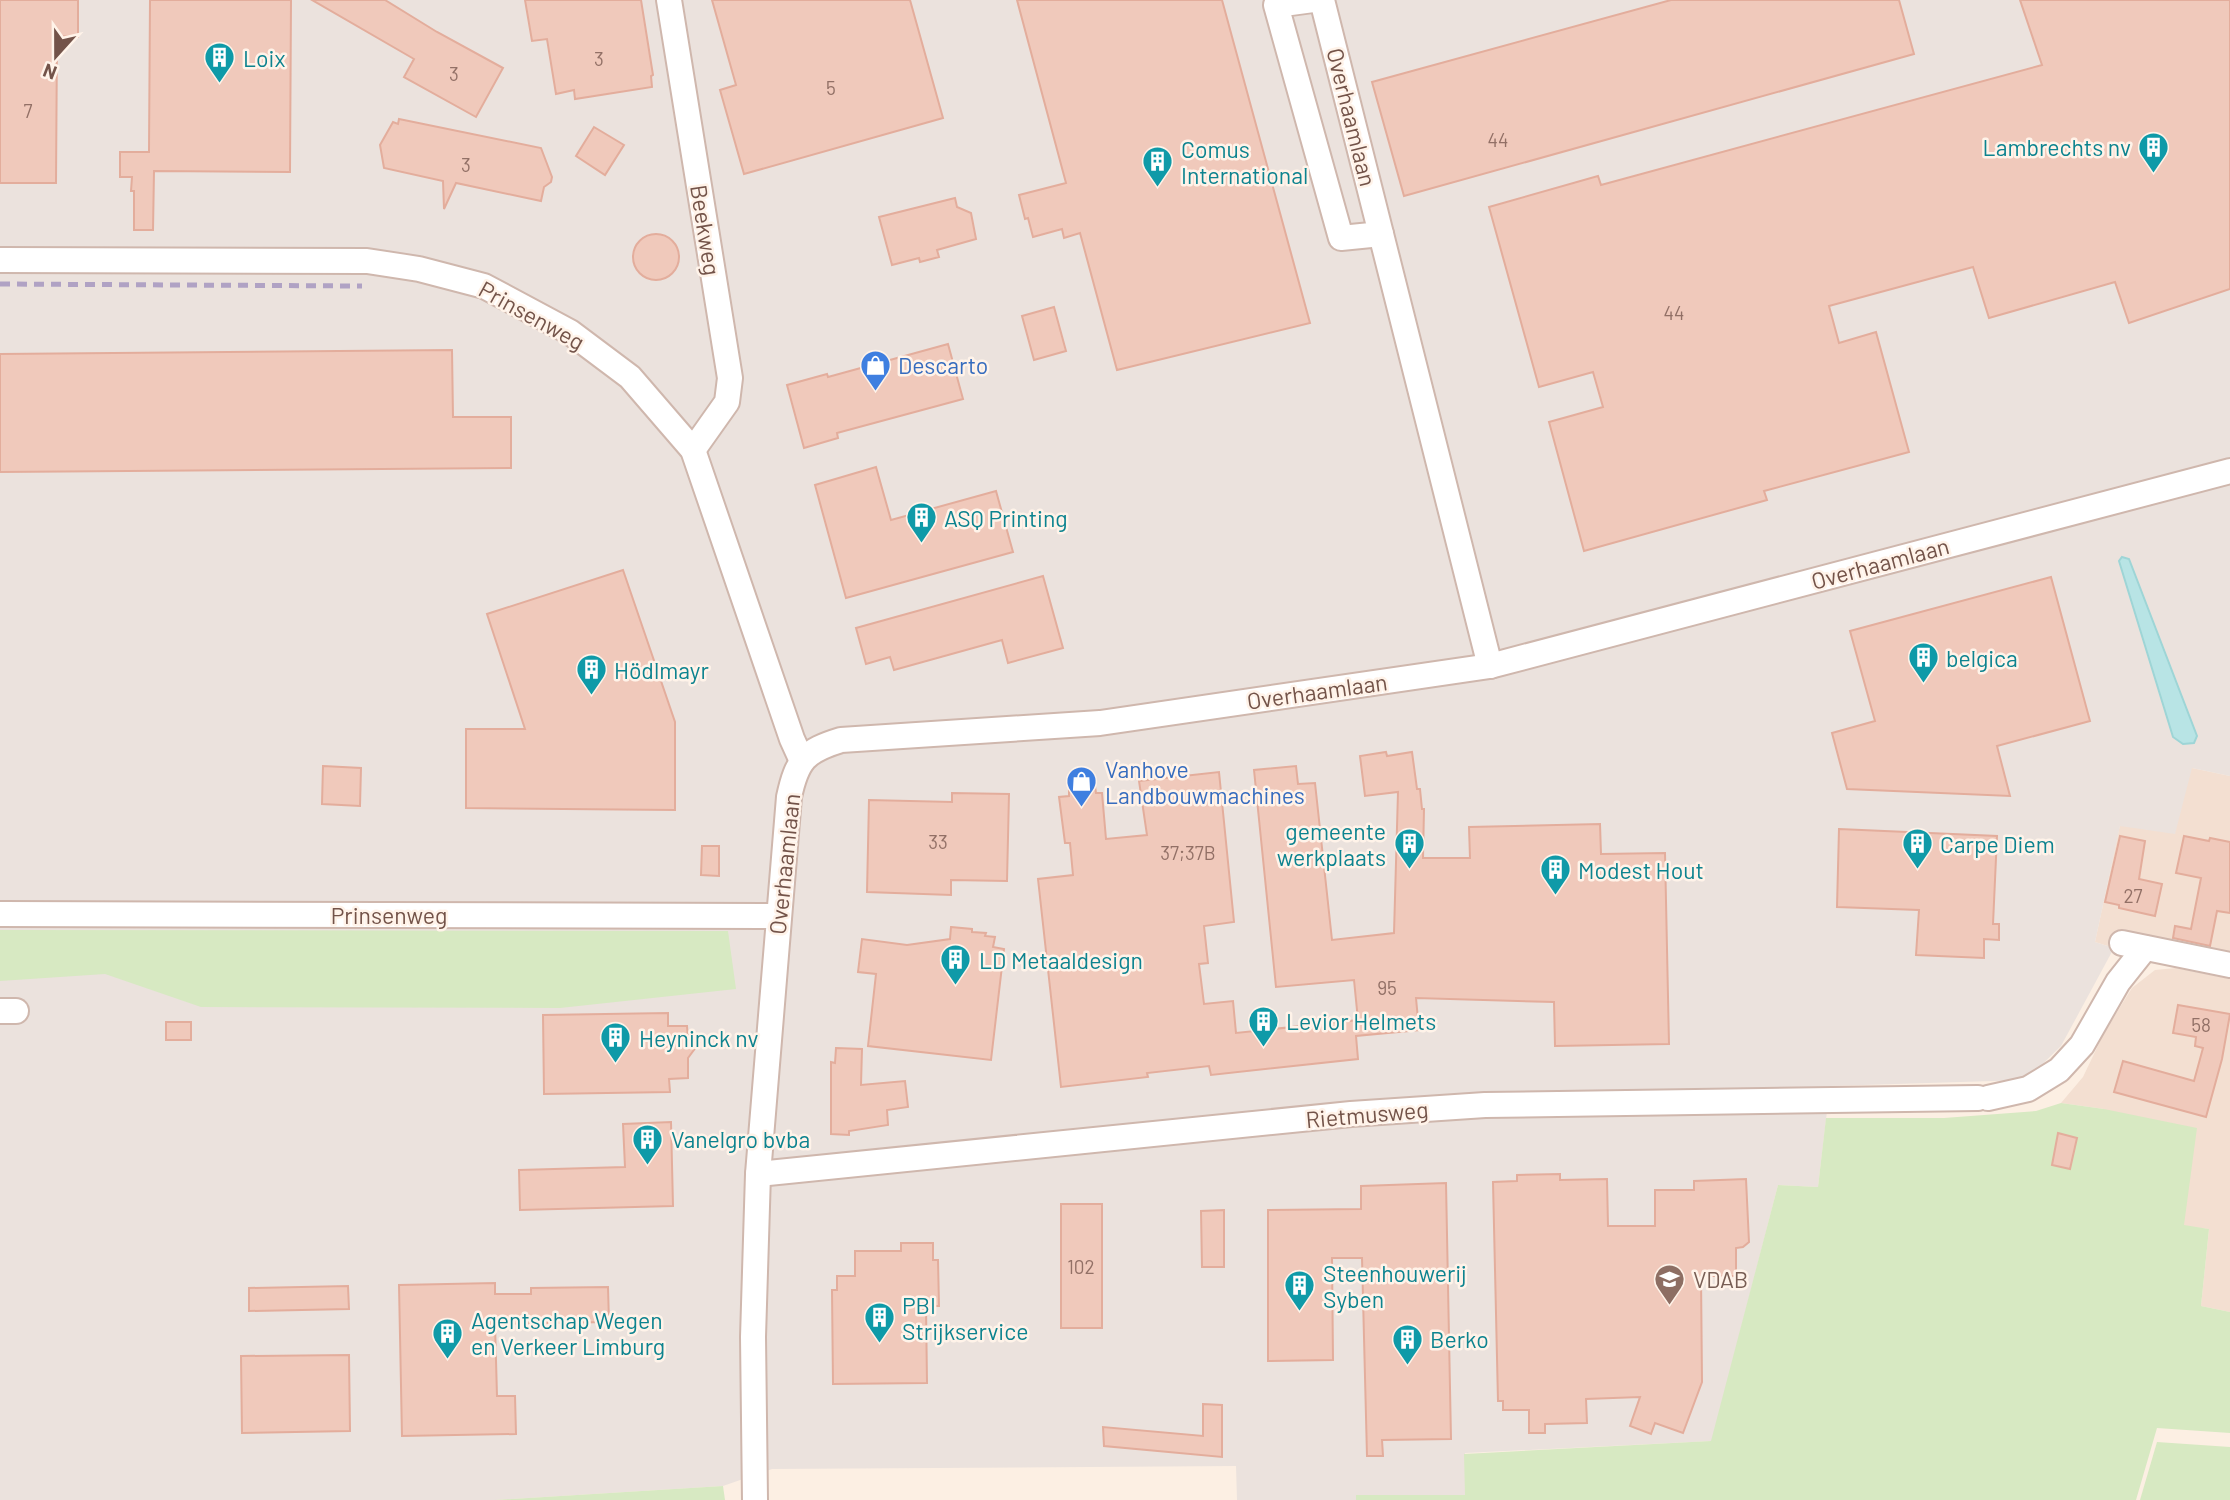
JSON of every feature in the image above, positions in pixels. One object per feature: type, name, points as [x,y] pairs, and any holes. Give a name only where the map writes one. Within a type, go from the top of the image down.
[{"type":"street","name":"Beekweg","points":[[669,0],[730,377],[727,402],[694,450]]},
{"type":"street","name":"Overhaamlaan","points":[[1313,0],[1276,5],[1340,238],[1381,234]]},
{"type":"street","name":"Overhaamlaan","points":[[1322,0],[1490,666]]},
{"type":"street","name":"Prinsenweg","points":[[0,260],[367,261],[419,269],[484,286],[570,332],[630,377],[694,450],[792,739],[802,761]]},
{"type":"street","name":"Overhaamlaan","points":[[755,1500],[752,1337],[758,1174],[789,797],[793,777],[802,761],[816,748],[841,740],[1100,723],[1490,666],[2230,471]]},
{"type":"street","name":"Prinsenweg","points":[[0,914],[779,916]]},
{"type":"street","name":"Rietmusweg","points":[[758,1174],[1351,1114],[1445,1107],[1983,1098],[2028,1089],[2059,1070],[2082,1045],[2118,982],[2134,946],[2230,965]]},
{"type":"shaded area","points":[[0,0],[2230,0],[2230,776],[2192,768],[2175,834],[2120,826],[2095,942],[2114,948],[2061,1046],[2026,1080],[1830,1086],[1818,1187],[1778,1185],[1712,1441],[1465,1453],[1465,1495],[1357,1495],[1356,1500],[1237,1500],[1236,1466],[772,1469],[723,1486],[495,1500],[0,1500]]},
{"type":"shaded area","points":[[2192,768],[2230,776],[2230,955],[2171,943],[2123,929],[2114,948],[2095,942],[2120,825]]},
{"type":"shaded area","points":[[2176,968],[2230,979],[2230,1312],[2201,1306],[2209,1229],[2184,1226],[2104,1109],[2061,1103],[2083,1077],[2104,1033],[2132,988],[2155,970]]},
{"type":"green space","points":[[0,930],[728,931],[736,989],[560,1008],[201,1007],[105,974],[0,981]]},
{"type":"green space","points":[[2061,1103],[2197,1128],[2184,1225],[2209,1229],[2201,1306],[2230,1312],[2230,1433],[2157,1428],[2136,1500],[1356,1500],[1356,1495],[1465,1495],[1464,1454],[1711,1441],[1778,1185],[1818,1187],[1826,1118],[1944,1118],[2036,1111]]},
{"type":"green space","points":[[2157,1442],[2230,1447],[2230,1500],[2140,1500]]},
{"type":"green space","points":[[723,1486],[725,1500],[495,1500]]},
{"type":"water","points":[[2122,557],[2129,559],[2197,736],[2194,743],[2183,744],[2173,737],[2119,561]]},
{"type":"building","points":[[0,0],[78,0],[78,37],[57,36],[56,183],[0,183]]},
{"type":"building","name":"Loix","points":[[150,0],[291,0],[290,172],[154,171],[153,230],[134,230],[132,177],[120,177],[120,152],[149,152]]},
{"type":"building","points":[[312,0],[385,0],[503,68],[476,117],[404,77],[414,59]]},
{"type":"building","points":[[525,0],[641,0],[653,75],[652,87],[575,99],[574,90],[556,94],[547,39],[532,41]]},
{"type":"building","points":[[712,0],[910,0],[943,118],[744,174],[720,90],[736,85]]},
{"type":"building","name":"Comus International","points":[[1017,0],[1222,0],[1310,323],[1117,370],[1080,233],[1064,238],[1062,229],[1033,237],[1028,218],[1025,219],[1019,195],[1066,183]]},
{"type":"building","points":[[1671,0],[1899,0],[1914,54],[1404,196],[1372,82]]},
{"type":"building","points":[[2020,0],[2230,0],[2230,289],[2129,323],[2115,282],[1989,318],[1973,267],[1829,306],[1839,343],[1876,332],[1909,452],[1764,491],[1767,500],[1584,551],[1549,422],[1603,407],[1593,372],[1539,387],[1489,207],[1598,176],[1601,185],[2042,65]]},
{"type":"building","points":[[399,119],[541,148],[552,177],[551,182],[544,187],[541,201],[456,183],[444,209],[443,181],[384,168],[380,145],[393,122],[398,124]]},
{"type":"building","points":[[594,127],[624,145],[605,175],[576,156]]},
{"type":"building","points":[[955,198],[957,207],[971,213],[976,239],[937,250],[939,257],[920,262],[919,258],[892,265],[879,217]]},
{"type":"building","points":[[656,234],[672,241],[679,257],[672,273],[656,280],[640,273],[633,257],[640,241]]},
{"type":"building","points":[[1054,307],[1066,351],[1034,360],[1022,316]]},
{"type":"building","name":"Descarto","points":[[948,344],[963,399],[837,433],[838,438],[804,448],[787,385],[827,374],[828,377]]},
{"type":"building","points":[[452,350],[453,417],[511,417],[511,468],[0,472],[0,354]]},
{"type":"building","name":"ASQ Printing","points":[[876,467],[891,520],[996,491],[1013,552],[846,598],[815,485]]},
{"type":"building","name":"Hödlmayr","points":[[623,570],[675,722],[675,810],[466,808],[466,729],[525,729],[487,614]]},
{"type":"building","points":[[1043,576],[1063,648],[1008,663],[1002,640],[894,670],[890,657],[866,664],[856,628]]},
{"type":"building","name":"belgica","points":[[2051,577],[2090,721],[1997,746],[2010,796],[1847,789],[1832,733],[1875,721],[1850,631]]},
{"type":"building","points":[[1386,752],[1387,756],[1412,752],[1417,789],[1420,789],[1424,809],[1423,858],[1470,858],[1469,827],[1600,824],[1601,854],[1665,853],[1669,1044],[1555,1046],[1554,1002],[1416,998],[1419,1030],[1356,1036],[1358,1059],[1211,1075],[1209,1066],[1147,1073],[1148,1077],[1061,1087],[1038,879],[1073,875],[1070,843],[1065,843],[1059,797],[1069,796],[1069,788],[1095,786],[1096,793],[1102,793],[1106,839],[1147,835],[1139,781],[1219,772],[1234,922],[1204,926],[1208,963],[1199,964],[1204,1004],[1233,1001],[1236,1033],[1358,1020],[1354,980],[1276,987],[1254,770],[1296,766],[1298,784],[1315,783],[1332,940],[1394,933],[1398,792],[1365,796],[1360,756]]},
{"type":"building","points":[[323,766],[361,768],[360,806],[322,804]]},
{"type":"building","points":[[952,793],[1009,794],[1007,881],[951,880],[951,895],[867,892],[869,800],[952,802]]},
{"type":"building","name":"Carpe Diem","points":[[1839,829],[1997,836],[1993,924],[1999,924],[1999,940],[1984,939],[1984,958],[1916,955],[1919,910],[1837,907]]},
{"type":"building","points":[[2120,836],[2145,841],[2139,879],[2162,884],[2155,916],[2105,902]]},
{"type":"building","points":[[2184,836],[2230,842],[2230,913],[2217,911],[2210,946],[2173,938],[2175,926],[2191,929],[2201,878],[2176,873]]},
{"type":"building","points":[[702,846],[719,846],[719,876],[701,875]]},
{"type":"building","name":"LD Metaaldesign","points":[[951,927],[986,933],[985,936],[995,937],[993,947],[1004,949],[991,1060],[868,1046],[876,974],[858,972],[862,939],[907,945],[950,939]]},
{"type":"building","points":[[2178,1005],[2230,1014],[2222,1059],[2206,1117],[2114,1092],[2123,1061],[2194,1081],[2203,1048],[2195,1046],[2196,1037],[2173,1033]]},
{"type":"building","name":"Heyninck nv","points":[[668,1013],[668,1026],[687,1026],[688,1040],[699,1043],[688,1058],[688,1078],[669,1079],[670,1092],[544,1094],[543,1015]]},
{"type":"building","points":[[166,1022],[191,1022],[191,1040],[166,1040]]},
{"type":"building","points":[[836,1048],[862,1049],[861,1085],[905,1081],[908,1107],[887,1110],[888,1125],[849,1131],[849,1135],[831,1134],[831,1062],[835,1063]]},
{"type":"building","name":"Vanelgro bvba","points":[[671,1122],[673,1206],[520,1210],[519,1170],[625,1167],[623,1124]]},
{"type":"building","points":[[2058,1133],[2077,1138],[2070,1169],[2052,1165]]},
{"type":"building","name":"VDAB","points":[[1560,1174],[1560,1180],[1607,1179],[1608,1226],[1655,1226],[1655,1190],[1694,1190],[1694,1181],[1746,1179],[1749,1242],[1736,1248],[1736,1276],[1701,1276],[1702,1382],[1683,1433],[1655,1423],[1651,1434],[1630,1426],[1640,1397],[1586,1399],[1587,1423],[1545,1424],[1545,1433],[1529,1433],[1529,1410],[1503,1410],[1503,1401],[1498,1401],[1493,1182],[1517,1181],[1517,1175]]},
{"type":"building","name":"Berko","points":[[1446,1183],[1451,1439],[1382,1440],[1383,1456],[1367,1456],[1362,1258],[1332,1258],[1333,1360],[1268,1361],[1268,1210],[1361,1209],[1361,1186]]},
{"type":"building","points":[[1061,1204],[1102,1204],[1102,1328],[1061,1328]]},
{"type":"building","points":[[1224,1210],[1224,1267],[1202,1267],[1201,1211]]},
{"type":"building","name":"PBI Strijkservice","points":[[901,1243],[933,1243],[933,1260],[938,1260],[939,1306],[926,1306],[927,1383],[833,1384],[832,1290],[837,1290],[837,1276],[855,1276],[855,1251],[901,1251]]},
{"type":"building","name":"Agentschap Wegen en Verkeer Limburg","points":[[495,1283],[495,1294],[531,1294],[531,1288],[608,1287],[609,1322],[495,1324],[497,1396],[515,1396],[516,1434],[402,1436],[399,1285]]},
{"type":"building","points":[[348,1286],[349,1309],[249,1311],[249,1288]]},
{"type":"building","points":[[349,1355],[350,1431],[242,1433],[241,1356]]},
{"type":"building","points":[[1203,1404],[1222,1405],[1222,1457],[1104,1446],[1103,1427],[1203,1436]]},
{"type":"railway","points":[[0,284],[362,286]]},
{"type":"place","name":"Loix","points":[[220,85]]},
{"type":"place","name":"Lambrechts nv","points":[[2154,174]]},
{"type":"place","name":"Comus International","points":[[1158,189]]},
{"type":"place","name":"Descarto","points":[[875,392]]},
{"type":"place","name":"ASQ Printing","points":[[921,545]]},
{"type":"place","name":"belgica","points":[[1923,685]]},
{"type":"place","name":"Hödlmayr","points":[[591,697]]},
{"type":"place","name":"Vanhove Landbouwmachines","points":[[1082,809]]},
{"type":"place","name":"gemeente werkplaats","points":[[1409,871]]},
{"type":"place","name":"Carpe Diem","points":[[1917,871]]},
{"type":"place","name":"Modest Hout","points":[[1555,897]]},
{"type":"place","name":"LD Metaaldesign","points":[[956,987]]},
{"type":"place","name":"Levior Helmets","points":[[1263,1048]]},
{"type":"place","name":"Heyninck nv","points":[[616,1065]]},
{"type":"place","name":"Vanelgro bvba","points":[[648,1166]]},
{"type":"place","name":"VDAB","points":[[1670,1306]]},
{"type":"place","name":"Steenhouwerij Syben","points":[[1300,1313]]},
{"type":"place","name":"PBI Strijkservice","points":[[879,1345]]},
{"type":"place","name":"Agentschap Wegen en Verkeer Limburg","points":[[448,1360]]},
{"type":"place","name":"Berko","points":[[1407,1366]]}]
